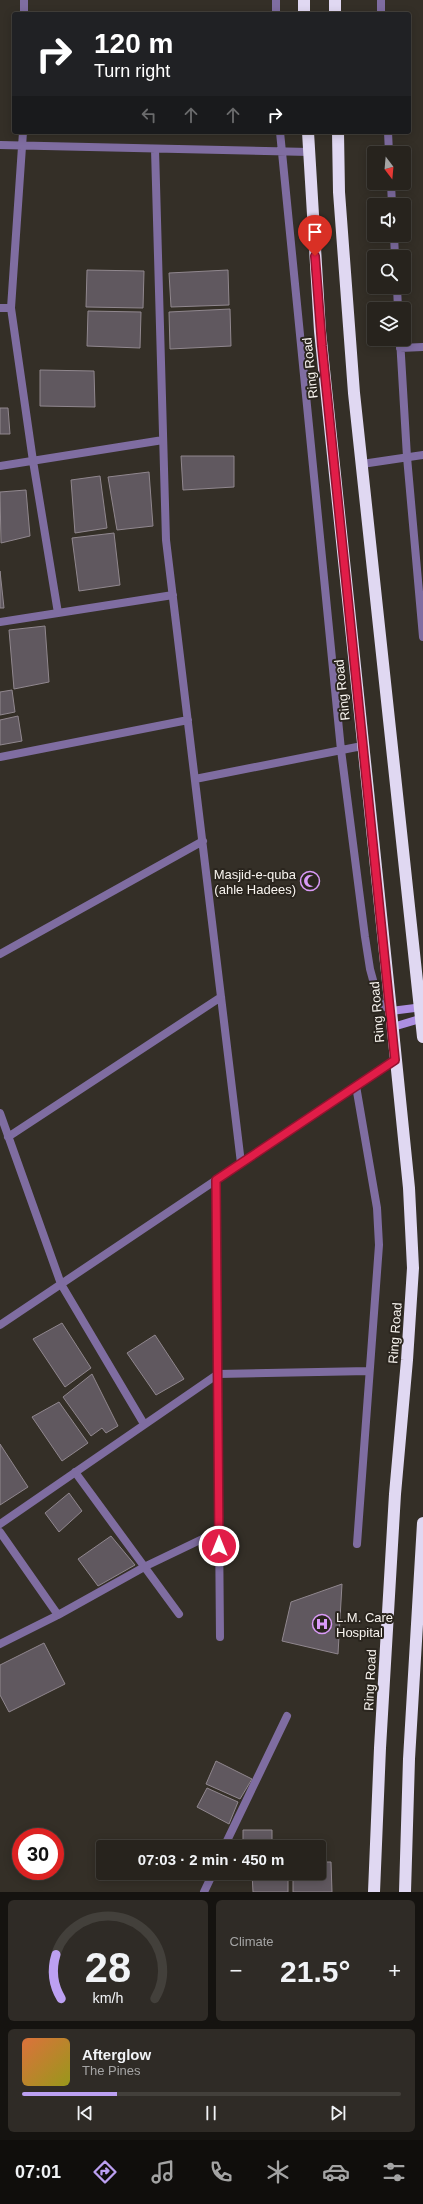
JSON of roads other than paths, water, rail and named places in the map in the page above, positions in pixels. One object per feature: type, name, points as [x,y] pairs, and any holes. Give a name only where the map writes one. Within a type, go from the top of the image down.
[{"type":"highway","points":[[304,0],[304,12]]},
{"type":"highway","points":[[335,0],[335,12]]},
{"type":"highway","name":"Ring Road","points":[[308,134],[321,338],[362,746],[409,1188],[413,1268],[407,1360],[394,1494],[380,1740],[374,1892]]},
{"type":"highway","points":[[338,134],[339,192],[354,393],[422,1013],[423,1037]]},
{"type":"highway","points":[[405,1892],[409,1759],[419,1629],[423,1523]]},
{"type":"street","points":[[24,0],[24,12]]},
{"type":"street","points":[[276,0],[276,12]]},
{"type":"street","points":[[381,0],[382,12]]},
{"type":"street","points":[[22,134],[11,308],[33,461],[58,613]]},
{"type":"street","points":[[280,134],[341,750],[370,969],[379,1002],[391,1011],[422,1013]]},
{"type":"street","points":[[388,134],[389,146]]},
{"type":"street","points":[[0,145],[309,152]]},
{"type":"street","points":[[155,149],[166,540],[241,1163]]},
{"type":"street","points":[[0,308],[11,308]]},
{"type":"street","points":[[423,347],[400,348],[407,457],[423,637]]},
{"type":"street","points":[[0,466],[163,440]]},
{"type":"street","points":[[362,464],[423,455]]},
{"type":"street","points":[[0,622],[173,595]]},
{"type":"street","points":[[0,757],[188,720]]},
{"type":"street","points":[[195,779],[362,746]]},
{"type":"street","points":[[0,954],[203,841]]},
{"type":"street","points":[[8,1137],[221,997]]},
{"type":"street","points":[[392,1027],[422,1013]]},
{"type":"street","points":[[0,1325],[395,1060]]},
{"type":"street","points":[[356,1086],[377,1208],[379,1245],[357,1544]]},
{"type":"street","points":[[0,1113],[61,1284],[144,1424]]},
{"type":"street","points":[[216,1180],[220,1637]]},
{"type":"street","points":[[0,1524],[218,1374],[369,1371]]},
{"type":"street","points":[[75,1472],[146,1566],[179,1614]]},
{"type":"street","points":[[0,1644],[58,1615],[146,1566],[219,1531]]},
{"type":"street","points":[[0,1532],[58,1615]]},
{"type":"street","points":[[227,1840],[287,1716]]},
{"type":"street","points":[[204,1892],[209,1880]]},
{"type":"place","name":"Masjid-e-quba (ahle Hadees)","points":[[310,881]]},
{"type":"place","name":"L.M. Care Hospital","points":[[322,1624]]}]
